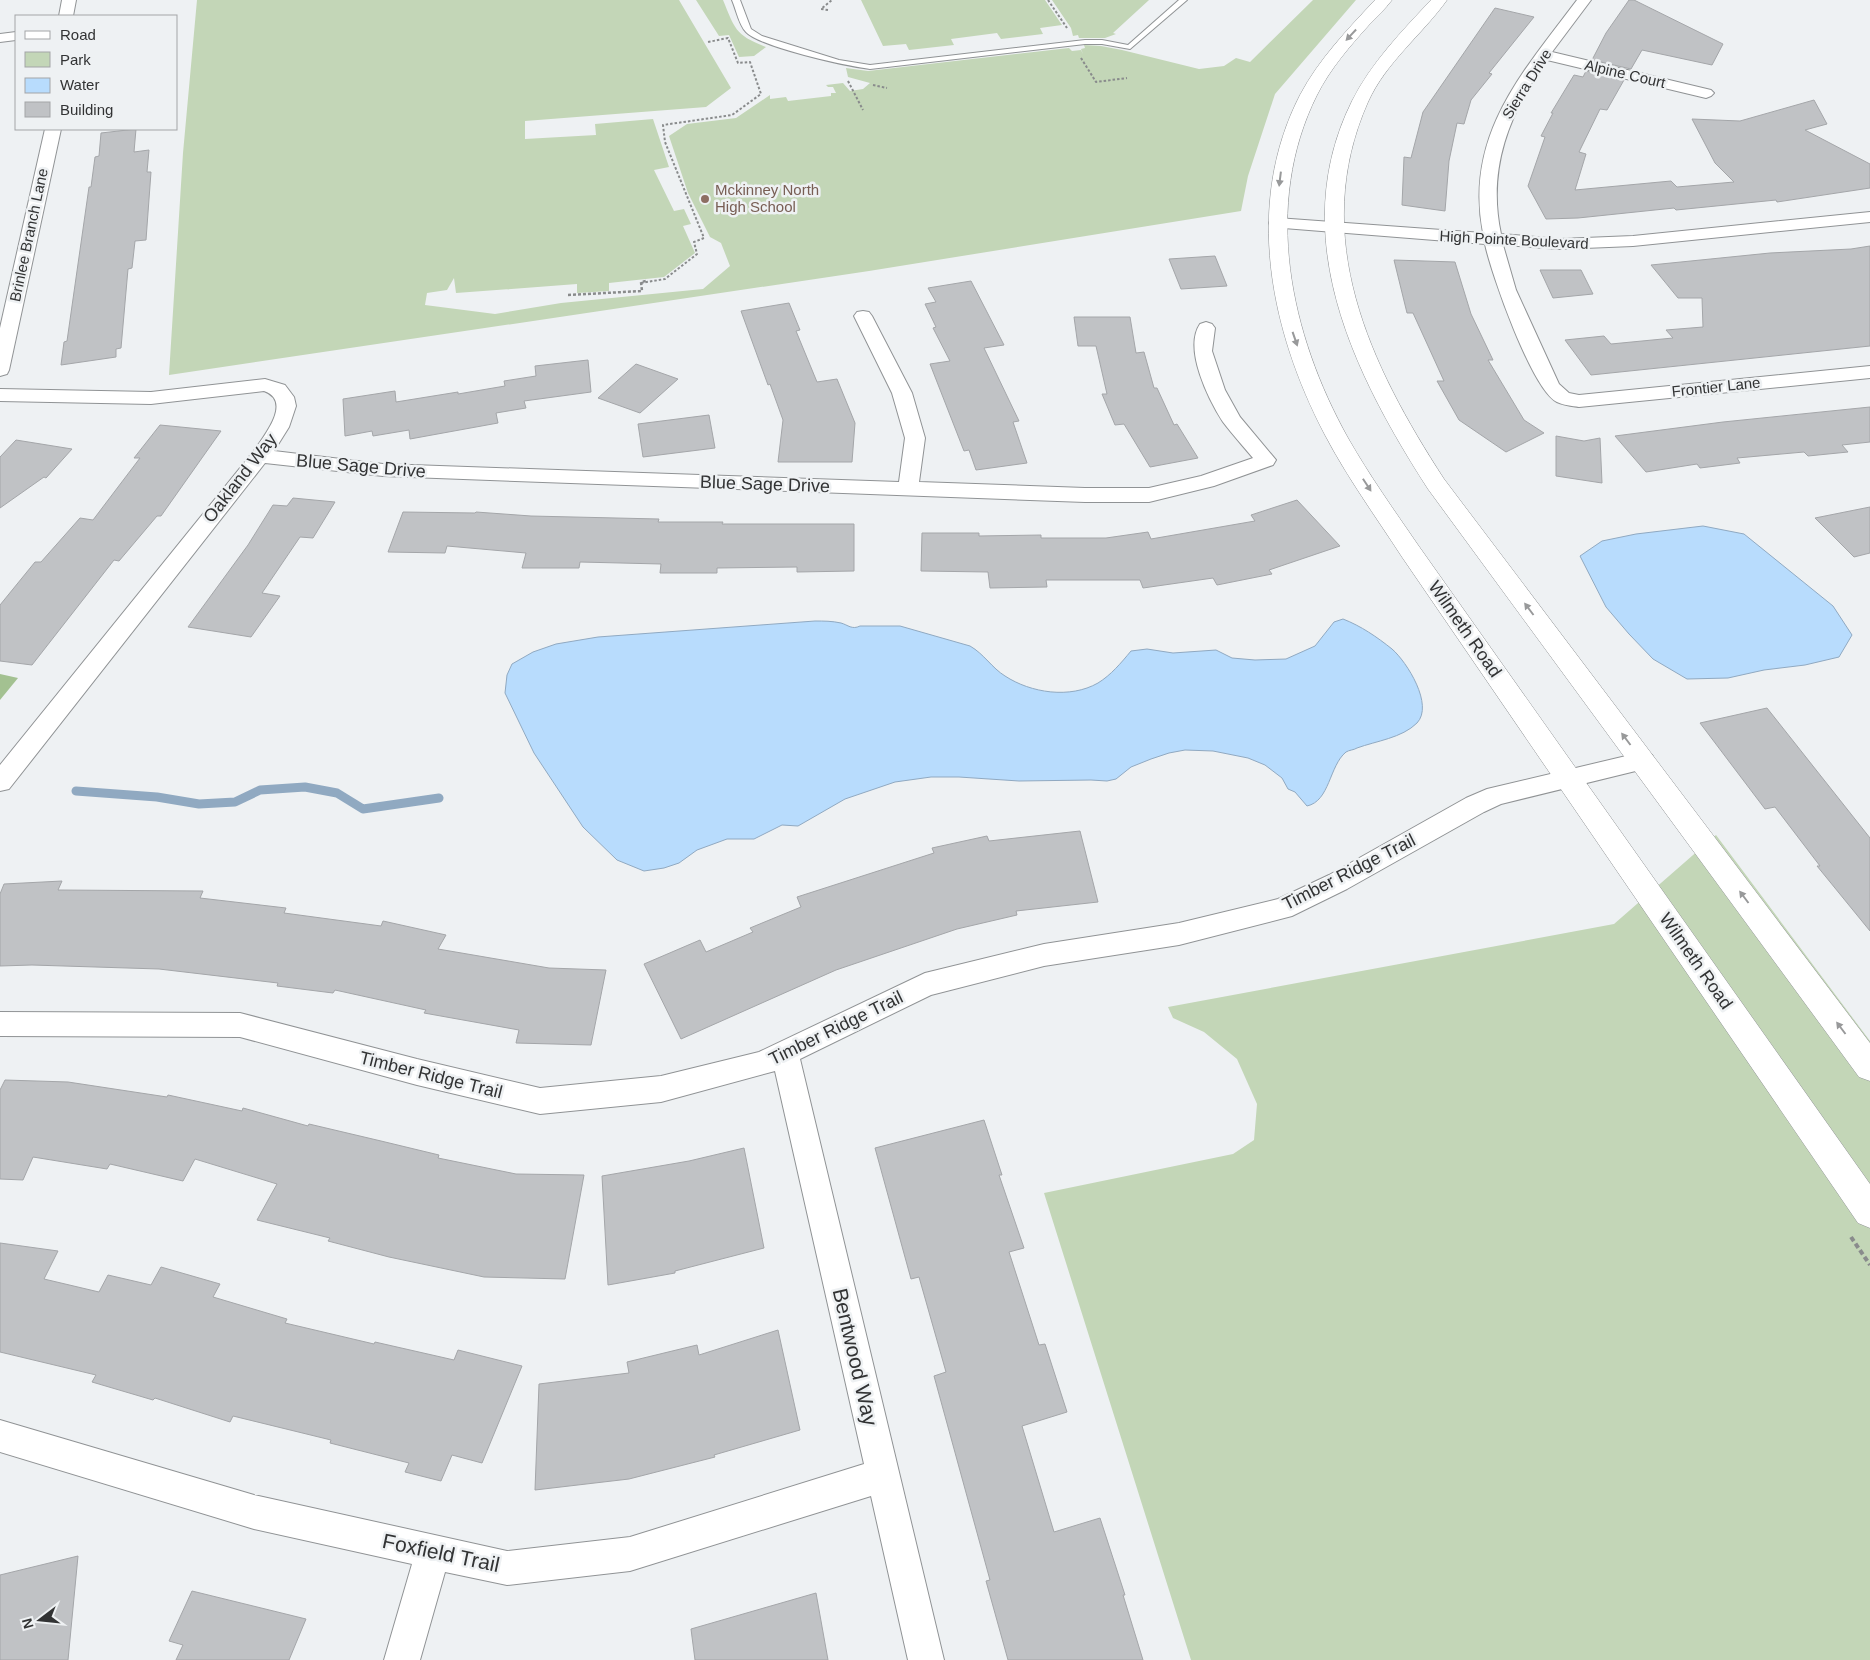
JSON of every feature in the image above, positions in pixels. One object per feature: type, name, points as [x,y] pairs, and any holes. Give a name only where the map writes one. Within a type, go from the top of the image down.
[{"type":"main road","name":"Wilmeth Road","points":[[1384,0],[1346,40],[1330,61],[1300,111],[1285,151],[1277,223],[1279,266],[1291,328],[1307,372],[1329,422],[1360,475],[1410,551],[1870,1212]]},
{"type":"main road","points":[[1439,0],[1387,60],[1360,101],[1345,137],[1334,184],[1336,253],[1349,314],[1372,374],[1396,420],[1436,484],[1870,1067]]},
{"type":"street","points":[[66,15],[69,0]]},
{"type":"street","name":"Sierra Drive","points":[[1563,398],[1551,386],[1505,290],[1494,241],[1488,202],[1488,184],[1494,147],[1504,118],[1544,55],[1584,0]]},
{"type":"street","points":[[0,38],[15,36]]},
{"type":"street","name":"Alpine Court","points":[[1544,55],[1706,93]]},
{"type":"street","name":"Brinlee Branch Lane","points":[[0,370],[52,130]]},
{"type":"street","name":"High Pointe Boulevard","points":[[1277,223],[1494,241],[1560,244],[1608,243],[1870,218]]},
{"type":"street","points":[[863,316],[902,393],[915,438],[908,489]]},
{"type":"street","name":"Blue Sage Drive","points":[[260,456],[383,470],[1085,495],[1149,495],[1207,481],[1266,460],[1232,420],[1215,390],[1203,351],[1206,328]]},
{"type":"street","name":"Frontier Lane","points":[[1563,398],[1579,401],[1870,372]]},
{"type":"street","name":"Oakland Way","points":[[0,395],[144,398],[255,386],[275,387],[282,391],[287,408],[276,435],[260,456],[0,782]]},
{"type":"street","name":"Timber Ridge Trail","points":[[0,1024],[240,1025],[417,1072],[540,1101],[661,1089],[764,1063],[925,985],[1044,955],[1179,934],[1283,908],[1338,882],[1475,805],[1518,789],[1643,761]]},
{"type":"street","name":"Bentwood Way","points":[[785,1053],[926,1660]]},
{"type":"street","name":"Foxfield Trail","points":[[0,1436],[254,1512],[506,1568],[630,1554],[883,1475]]},
{"type":"street","points":[[402,1660],[433,1552]]},
{"type":"lane","points":[[736,0],[748,30],[752,35],[767,42],[838,62],[854,66],[877,67],[1072,44],[1102,42],[1130,47],[1183,0]]},
{"type":"path","points":[[828,10],[821,8],[832,0]]},
{"type":"path","points":[[1048,0],[1067,27],[1072,44],[1096,82],[1127,78]]},
{"type":"path","points":[[568,295],[642,291],[641,282],[665,279],[697,254],[694,242],[704,238],[665,142],[664,125],[732,115],[761,94],[750,62],[738,64],[728,38],[708,42]]},
{"type":"path","points":[[838,62],[832,76],[848,80],[863,110]]},
{"type":"green space","name":"Mckinney North High School","points":[[197,0],[679,0],[731,88],[706,107],[525,121],[525,139],[596,135],[595,124],[653,119],[669,167],[654,170],[674,211],[684,209],[691,224],[683,226],[695,253],[664,277],[609,283],[609,291],[577,293],[577,284],[456,293],[454,278],[447,290],[427,293],[425,305],[495,314],[561,303],[703,289],[730,266],[721,243],[710,237],[688,193],[669,136],[687,124],[736,118],[770,95],[770,99],[786,97],[788,101],[831,96],[831,93],[836,93],[833,87],[826,85],[843,83],[850,91],[863,89],[870,83],[848,77],[846,68],[868,71],[1069,48],[1072,51],[1081,50],[1083,54],[1081,49],[1085,48],[1084,45],[1122,50],[1199,69],[1224,66],[1236,58],[1250,62],[1313,0],[1356,0],[1275,94],[1248,176],[1241,211],[869,271],[169,375],[183,153]]},
{"type":"green space","points":[[696,0],[723,0],[737,30],[748,39],[766,47],[754,56],[739,57],[729,35],[719,36]]},
{"type":"green space","points":[[861,0],[1045,0],[1062,25],[1040,28],[1043,34],[1001,39],[997,33],[951,39],[954,45],[909,50],[906,44],[883,46]]},
{"type":"green space","points":[[1052,0],[1149,0],[1113,33],[1116,34],[1105,38],[1079,38],[1078,35],[1073,36],[1071,28]]},
{"type":"green space","points":[[0,674],[18,678],[0,700]]},
{"type":"green space","points":[[1716,835],[1870,1041],[1870,1660],[1191,1660],[1044,1193],[1233,1154],[1254,1140],[1257,1104],[1237,1059],[1204,1032],[1173,1018],[1168,1007],[1614,924]]},
{"type":"water","points":[[1703,526],[1744,534],[1833,606],[1852,635],[1839,657],[1805,665],[1764,670],[1728,678],[1687,679],[1653,659],[1606,607],[1580,556],[1602,541],[1636,534]]},
{"type":"water","points":[[1343,619],[1375,636],[1398,655],[1411,673],[1421,695],[1421,715],[1417,723],[1404,732],[1346,752],[1340,758],[1320,797],[1315,803],[1307,806],[1295,792],[1288,789],[1282,778],[1265,765],[1248,758],[1213,751],[1185,750],[1151,759],[1131,767],[1116,779],[1107,781],[1019,781],[931,777],[895,782],[845,799],[798,826],[782,825],[754,839],[727,839],[697,850],[679,863],[664,868],[644,871],[617,860],[583,827],[534,753],[505,693],[507,675],[512,664],[533,652],[556,644],[598,637],[815,621],[838,622],[855,628],[860,626],[900,626],[970,646],[1000,673],[1027,687],[1051,692],[1075,691],[1087,688],[1103,680],[1112,673],[1131,651],[1147,649],[1173,653],[1216,650],[1232,658],[1255,660],[1286,659],[1315,646],[1334,622]]},
{"type":"building","points":[[1629,0],[1634,0],[1723,44],[1712,65],[1642,50],[1631,69],[1592,60],[1606,33]]},
{"type":"building","points":[[1495,8],[1534,17],[1489,73],[1492,74],[1471,100],[1464,124],[1457,123],[1449,161],[1445,211],[1402,205],[1404,157],[1411,158],[1423,112]]},
{"type":"building","points":[[1586,71],[1624,80],[1607,110],[1600,109],[1579,152],[1586,154],[1575,190],[1671,181],[1677,187],[1734,182],[1715,163],[1692,119],[1740,121],[1814,100],[1827,124],[1805,130],[1870,164],[1870,188],[1777,202],[1776,200],[1676,210],[1674,208],[1578,218],[1546,219],[1528,186],[1545,137],[1541,136],[1553,113],[1551,113],[1574,75],[1583,77]]},
{"type":"building","points":[[136,130],[134,152],[149,150],[147,172],[151,172],[146,240],[135,241],[132,268],[128,269],[121,348],[116,349],[116,357],[61,365],[64,342],[67,341],[89,187],[91,187],[95,157],[99,156],[101,133]]},
{"type":"building","points":[[1870,246],[1870,346],[1591,375],[1565,340],[1604,336],[1611,344],[1673,338],[1666,330],[1703,327],[1702,298],[1678,298],[1651,265],[1770,253],[1851,249]]},
{"type":"building","points":[[1215,256],[1227,286],[1181,289],[1169,259]]},
{"type":"building","points":[[1394,260],[1455,262],[1471,314],[1493,360],[1488,360],[1524,420],[1544,433],[1506,452],[1459,420],[1437,381],[1444,381],[1413,313],[1407,313]]},
{"type":"building","points":[[1540,270],[1581,270],[1593,294],[1553,298]]},
{"type":"building","points":[[971,281],[1004,345],[984,348],[1019,421],[1013,422],[1027,463],[976,470],[969,450],[964,451],[930,364],[950,361],[933,328],[936,327],[925,304],[936,302],[928,288]]},
{"type":"building","points":[[789,303],[800,330],[796,331],[817,382],[837,379],[855,423],[852,462],[778,462],[783,420],[741,311]]},
{"type":"building","points":[[1074,317],[1130,317],[1136,353],[1144,352],[1154,388],[1157,388],[1174,425],[1177,424],[1198,458],[1150,467],[1124,424],[1115,425],[1102,394],[1107,394],[1096,346],[1078,346]]},
{"type":"building","points":[[588,360],[591,392],[524,401],[526,408],[496,413],[498,423],[410,439],[409,430],[373,436],[372,431],[345,436],[343,399],[395,391],[396,402],[458,392],[458,394],[505,386],[504,381],[536,376],[535,366]]},
{"type":"building","points":[[636,364],[678,379],[640,413],[598,398]]},
{"type":"building","points":[[1870,407],[1870,442],[1842,445],[1848,452],[1808,456],[1804,452],[1737,458],[1740,463],[1700,468],[1697,464],[1646,472],[1615,436],[1723,422]]},
{"type":"building","points":[[709,415],[715,448],[643,457],[638,424]]},
{"type":"building","points":[[160,425],[221,431],[161,516],[157,516],[119,561],[114,560],[32,665],[0,661],[0,605],[35,562],[41,562],[80,518],[93,520],[140,458],[134,458]]},
{"type":"building","points":[[1556,436],[1584,441],[1600,438],[1602,483],[1556,476]]},
{"type":"building","points":[[16,440],[72,449],[46,478],[44,477],[0,508],[0,457]]},
{"type":"building","points":[[293,498],[335,502],[313,538],[300,537],[262,593],[280,596],[251,637],[188,627],[248,545],[273,505],[287,506]]},
{"type":"building","points":[[1297,500],[1340,546],[1269,570],[1272,574],[1217,585],[1213,578],[1143,588],[1140,580],[1046,580],[1047,587],[990,588],[988,572],[921,571],[922,533],[979,533],[979,536],[1041,535],[1041,538],[1106,538],[1148,532],[1151,539],[1255,521],[1251,515]]},
{"type":"building","points":[[1870,507],[1870,553],[1854,557],[1815,518]]},
{"type":"building","points":[[403,512],[476,512],[531,516],[659,519],[658,522],[723,522],[722,524],[854,524],[854,571],[797,572],[797,567],[717,568],[717,573],[660,573],[661,564],[580,562],[579,568],[522,568],[526,553],[447,546],[445,553],[388,552]]},
{"type":"building","points":[[1767,708],[1870,838],[1870,931],[1817,866],[1820,866],[1775,807],[1765,809],[1700,723]]},
{"type":"building","points":[[1080,831],[1098,902],[1016,911],[1017,915],[957,929],[836,970],[681,1039],[644,964],[700,940],[706,952],[753,932],[750,928],[801,907],[797,897],[934,853],[932,848],[987,836],[989,841]]},
{"type":"building","points":[[62,881],[58,890],[203,891],[200,898],[286,908],[284,913],[381,926],[383,921],[446,935],[438,949],[549,968],[606,970],[591,1045],[516,1043],[519,1030],[424,1013],[426,1010],[335,990],[333,993],[277,986],[278,983],[159,969],[32,965],[0,966],[0,894],[4,884]]},
{"type":"building","points":[[5,1080],[68,1082],[167,1097],[168,1095],[242,1111],[243,1108],[308,1126],[309,1124],[439,1155],[438,1158],[516,1174],[584,1175],[565,1279],[484,1277],[389,1257],[328,1241],[330,1238],[257,1220],[277,1184],[195,1159],[183,1181],[110,1164],[107,1169],[33,1157],[23,1180],[0,1179],[0,1090]]},
{"type":"building","points":[[984,1120],[1002,1175],[999,1175],[1024,1248],[1009,1252],[1039,1345],[1045,1344],[1067,1412],[1022,1426],[1054,1532],[1100,1518],[1125,1595],[1123,1595],[1143,1660],[1008,1660],[986,1581],[990,1580],[934,1376],[946,1372],[919,1277],[911,1279],[875,1148]]},
{"type":"building","points":[[744,1148],[764,1248],[675,1271],[675,1273],[608,1285],[602,1176],[689,1161]]},
{"type":"building","points":[[0,1243],[58,1251],[44,1279],[99,1292],[108,1275],[151,1285],[161,1267],[220,1284],[213,1297],[287,1319],[285,1323],[454,1360],[458,1350],[522,1366],[482,1463],[452,1455],[441,1481],[405,1472],[409,1463],[330,1443],[331,1440],[233,1416],[230,1422],[155,1398],[153,1400],[92,1382],[96,1375],[0,1352]]},
{"type":"building","points":[[778,1330],[800,1430],[714,1455],[715,1457],[629,1479],[535,1490],[539,1384],[629,1373],[627,1362],[697,1345],[699,1355]]},
{"type":"building","points":[[78,1556],[68,1660],[0,1660],[0,1575]]},
{"type":"building","points":[[192,1591],[306,1619],[289,1660],[176,1660],[183,1645],[169,1641]]},
{"type":"building","points":[[816,1593],[828,1660],[695,1660],[691,1629]]},
{"type":"waterway","points":[[76,791],[157,797],[199,804],[235,802],[260,790],[305,787],[337,793],[363,809],[439,798]]},
{"type":"place","name":"Mckinney North High School","points":[[705,199]]}]
